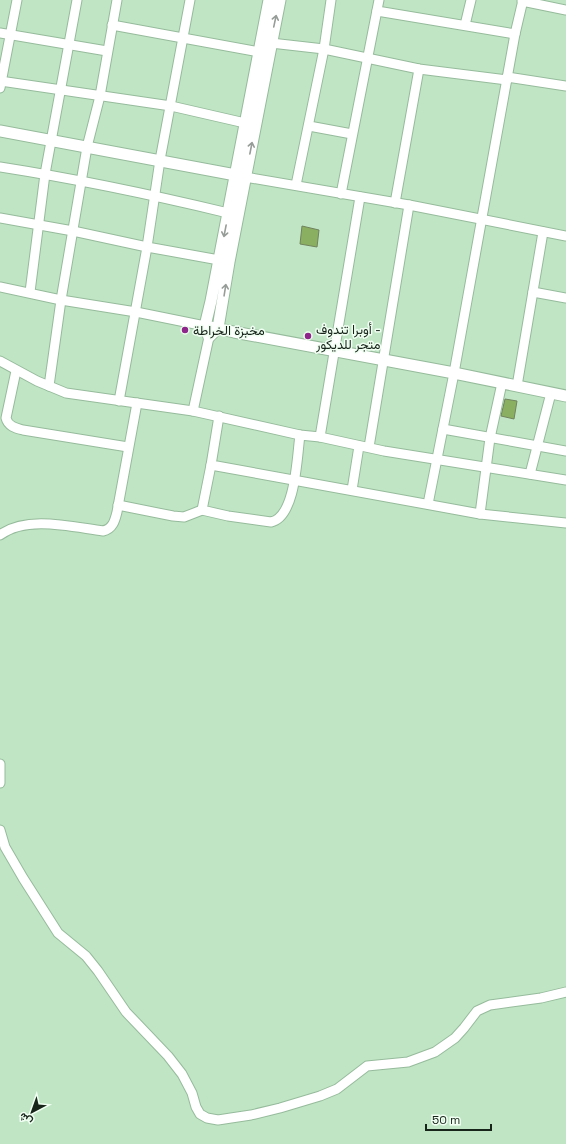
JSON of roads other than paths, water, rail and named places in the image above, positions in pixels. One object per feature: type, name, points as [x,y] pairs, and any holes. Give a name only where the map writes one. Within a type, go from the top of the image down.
[{"type":"street","points":[[17,0],[5,34],[0,84],[61,89],[171,106],[246,123]]},
{"type":"street","points":[[30,292],[45,174],[77,0]]},
{"type":"street","points":[[49,386],[61,300],[87,147],[100,96],[117,0]]},
{"type":"street","points":[[119,400],[136,312],[160,160],[190,0]]},
{"type":"street","points":[[193,411],[209,337],[205,326],[228,213],[240,176],[258,84],[259,52],[268,0]]},
{"type":"street","points":[[209,337],[218,328],[240,176],[246,123],[271,43],[280,0]]},
{"type":"street","points":[[296,185],[324,49],[331,0]]},
{"type":"street","points":[[341,194],[379,0]]},
{"type":"street","points":[[465,26],[470,0]]},
{"type":"street","points":[[428,504],[454,373],[515,34],[523,1],[566,10]]},
{"type":"street","points":[[377,11],[515,34]]},
{"type":"street","points":[[112,25],[259,52]]},
{"type":"street","points":[[5,34],[107,52]]},
{"type":"street","points":[[271,43],[324,49],[419,69],[566,86]]},
{"type":"street","points":[[395,203],[419,69]]},
{"type":"street","points":[[309,126],[352,134]]},
{"type":"street","points":[[0,131],[240,176],[409,205],[566,236]]},
{"type":"street","points":[[0,167],[155,195],[228,213]]},
{"type":"street","points":[[320,438],[360,197]]},
{"type":"street","points":[[352,490],[364,447],[384,361],[409,205]]},
{"type":"street","points":[[0,218],[219,260]]},
{"type":"street","points":[[517,386],[543,232]]},
{"type":"street","points":[[0,287],[30,292],[61,300],[136,312],[384,361],[454,373],[566,396]]},
{"type":"street","points":[[532,292],[566,298]]},
{"type":"street","points":[[0,361],[16,371],[66,393],[193,411],[300,435],[384,451],[566,480]]},
{"type":"street","points":[[16,371],[6,418],[10,425],[23,430],[128,448]]},
{"type":"street","points":[[480,514],[490,438],[502,383]]},
{"type":"street","points":[[530,474],[551,393]]},
{"type":"street","points":[[0,535],[15,526],[38,524],[107,530],[112,526],[118,505],[137,403]]},
{"type":"street","points":[[202,510],[219,416]]},
{"type":"street","points":[[443,429],[566,451]]},
{"type":"street","points":[[118,505],[173,516],[184,517],[202,510],[228,516],[271,522],[275,521],[282,517],[291,497],[300,435]]},
{"type":"street","points":[[211,465],[480,514],[566,523]]},
{"type":"street","points":[[0,764],[0,783]]},
{"type":"street","points":[[0,830],[5,846],[58,933],[86,956],[126,1012],[172,1062],[188,1084],[200,1114],[207,1118],[218,1120],[251,1115],[320,1096],[342,1087],[359,1071],[367,1066],[408,1062],[435,1052],[455,1038],[472,1016],[482,1008],[490,1005],[541,998],[566,992]]},
{"type":"place","name":"مخبزة الخراطة","points":[[185,330]]},
{"type":"place","name":"أوبرا تندوف - متجر للديكور","points":[[308,336]]}]
